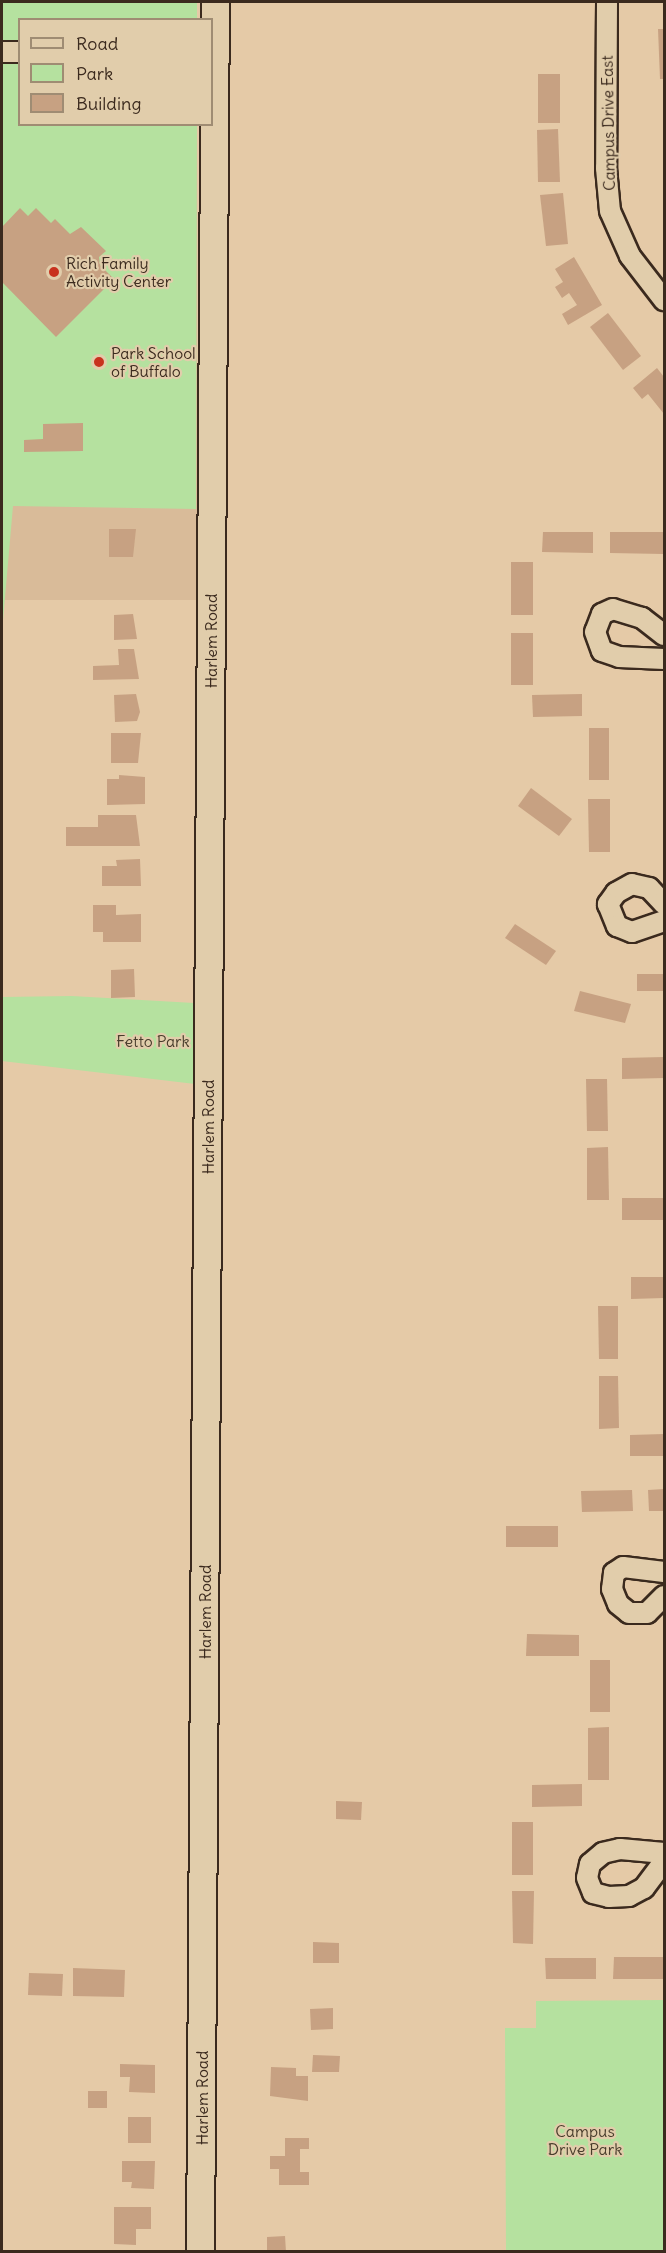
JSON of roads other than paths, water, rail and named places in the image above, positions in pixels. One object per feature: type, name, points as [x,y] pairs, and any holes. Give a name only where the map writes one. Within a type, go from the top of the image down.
[{"type":"main road","name":"Harlem Road","points":[[213,56],[215,2]]},
{"type":"main road","name":"Harlem Road","points":[[200,2252],[213,126]]},
{"type":"street","name":"Campus Drive East","points":[[607,2],[606,168],[610,211],[630,256],[664,300]]},
{"type":"street","points":[[2,52],[18,52]]},
{"type":"street","points":[[664,635],[642,618],[613,609],[602,614],[595,632],[602,651],[619,657],[664,659]]},
{"type":"street","points":[[664,904],[649,888],[632,884],[616,893],[608,904],[617,926],[632,932],[664,921]]},
{"type":"street","points":[[664,1572],[623,1567],[614,1574],[612,1589],[618,1604],[629,1613],[647,1613],[664,1596]]},
{"type":"street","points":[[664,1853],[620,1850],[603,1853],[590,1864],[587,1878],[593,1893],[609,1897],[629,1896],[644,1888],[664,1861]]},
{"type":"place","name":"Rich Family Activity Center","points":[[54,272]]},
{"type":"place","name":"Park School of Buffalo","points":[[99,362]]},
{"type":"park label","name":"Fetto Park","points":[[153,1041]]},
{"type":"park label","name":"Campus Drive Park","points":[[585,2140]]}]
